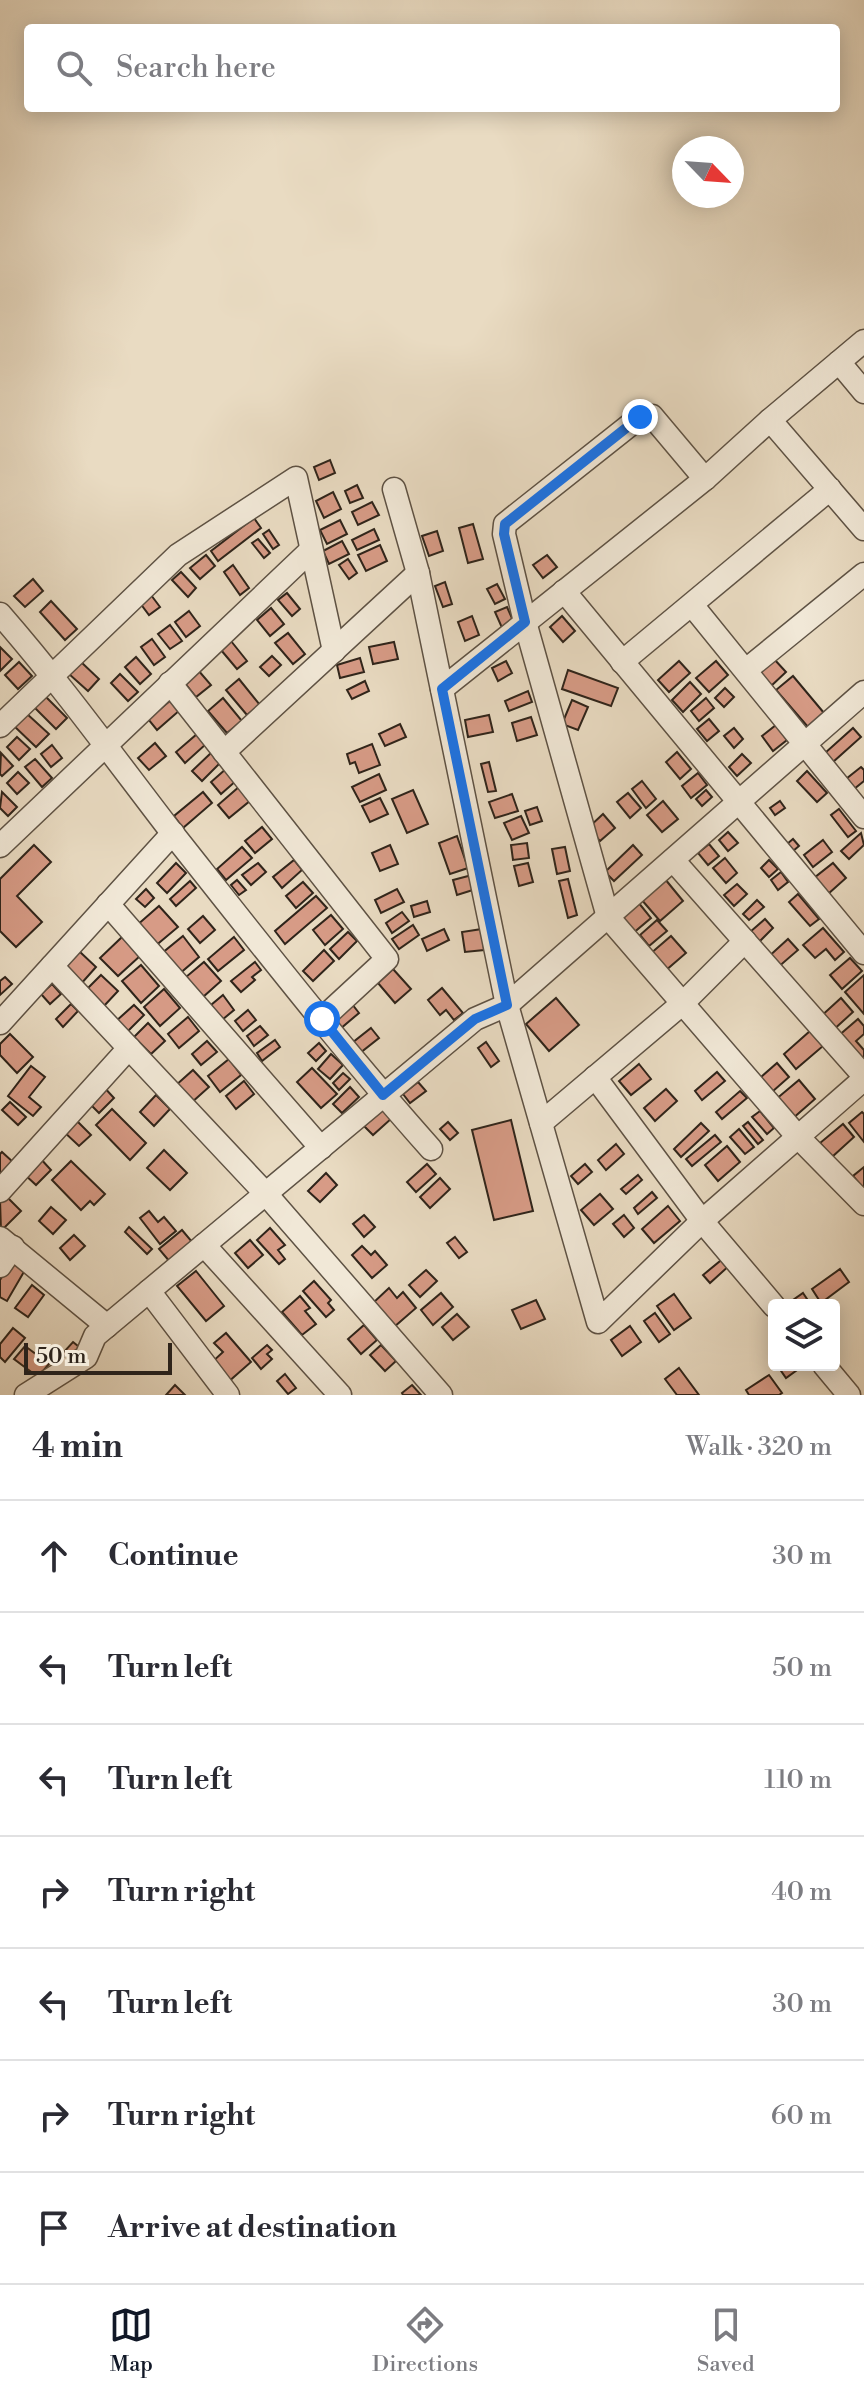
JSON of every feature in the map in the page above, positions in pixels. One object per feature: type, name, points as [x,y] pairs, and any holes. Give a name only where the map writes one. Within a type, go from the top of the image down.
[{"type":"street","points":[[442,689],[705,479],[864,341]]},
{"type":"street","points":[[839,362],[864,392]]},
{"type":"street","points":[[705,479],[652,416],[640,417],[505,524],[504,534],[525,622],[608,917],[798,1137],[864,1204]]},
{"type":"street","points":[[770,420],[864,529]]},
{"type":"street","points":[[0,726],[178,555],[296,478],[334,651]]},
{"type":"street","points":[[394,489],[418,573],[507,1005],[598,1322],[702,1221],[864,1078],[673,860]]},
{"type":"street","points":[[622,662],[830,489]]},
{"type":"street","points":[[0,846],[310,551]]},
{"type":"street","points":[[224,752],[418,573]]},
{"type":"street","points":[[746,670],[864,574]]},
{"type":"street","points":[[564,591],[864,953]]},
{"type":"street","points":[[692,605],[864,817]]},
{"type":"street","points":[[0,614],[53,674],[173,833],[383,1095],[431,1149]]},
{"type":"street","points":[[170,683],[387,959],[322,1019]]},
{"type":"street","points":[[26,1395],[86,1357],[95,1336],[475,1019],[507,1005],[864,692]]},
{"type":"street","points":[[0,1023],[173,833]]},
{"type":"street","points":[[108,904],[321,1148]]},
{"type":"street","points":[[541,1123],[683,1003],[745,941]]},
{"type":"street","points":[[52,966],[266,1194],[441,1395]]},
{"type":"street","points":[[0,1191],[129,1048]]},
{"type":"street","points":[[595,1077],[702,1221],[768,1299]]},
{"type":"street","points":[[0,1266],[7,1242],[107,1326]]},
{"type":"street","points":[[204,1245],[340,1395]]},
{"type":"street","points":[[149,1291],[223,1393]]},
{"type":"street","points":[[829,1371],[849,1395]]},
{"type":"building","points":[[330,460],[335,473],[319,480],[314,467]]},
{"type":"building","points":[[357,485],[363,498],[350,503],[345,491]]},
{"type":"building","points":[[333,492],[341,509],[324,518],[316,501]]},
{"type":"building","points":[[372,502],[379,515],[358,525],[352,512]]},
{"type":"building","points":[[254,518],[261,528],[218,561],[211,551]]},
{"type":"building","points":[[340,520],[347,534],[327,544],[320,530]]},
{"type":"building","points":[[473,524],[483,559],[468,563],[459,528]]},
{"type":"building","points":[[374,529],[379,540],[357,550],[352,540]]},
{"type":"building","points":[[269,530],[279,545],[273,549],[263,534]]},
{"type":"building","points":[[437,531],[443,551],[429,556],[422,536]]},
{"type":"building","points":[[258,539],[270,553],[264,558],[252,543]]},
{"type":"building","points":[[342,541],[349,554],[329,564],[323,551]]},
{"type":"building","points":[[380,545],[387,561],[366,571],[358,555]]},
{"type":"building","points":[[206,555],[215,566],[200,579],[190,568]]},
{"type":"building","points":[[547,555],[557,567],[543,578],[533,565]]},
{"type":"building","points":[[348,559],[357,573],[349,579],[339,565]]},
{"type":"building","points":[[233,565],[249,588],[240,595],[224,572]]},
{"type":"building","points":[[181,572],[196,588],[188,597],[172,580]]},
{"type":"building","points":[[33,579],[43,591],[25,607],[14,596]]},
{"type":"building","points":[[445,582],[452,604],[443,607],[435,586]]},
{"type":"building","points":[[497,584],[505,599],[495,604],[487,589]]},
{"type":"building","points":[[287,593],[300,609],[292,616],[278,600]]},
{"type":"building","points":[[151,595],[160,607],[149,615],[140,603]]},
{"type":"building","points":[[51,601],[77,629],[65,640],[40,612]]},
{"type":"building","points":[[507,607],[515,625],[503,630],[495,612]]},
{"type":"building","points":[[271,608],[284,624],[270,636],[257,620]]},
{"type":"building","points":[[189,611],[200,626],[186,637],[175,622]]},
{"type":"building","points":[[472,616],[479,635],[465,641],[458,622]]},
{"type":"building","points":[[562,616],[575,631],[563,642],[550,627]]},
{"type":"building","points":[[170,625],[182,641],[170,649],[158,634]]},
{"type":"building","points":[[288,633],[305,654],[293,664],[275,643]]},
{"type":"building","points":[[152,639],[165,657],[154,665],[141,647]]},
{"type":"building","points":[[231,641],[247,661],[237,669],[221,650]]},
{"type":"building","points":[[394,642],[398,659],[373,664],[369,647]]},
{"type":"building","points":[[0,647],[12,659],[0,671]]},
{"type":"building","points":[[272,656],[281,665],[269,676],[260,667]]},
{"type":"building","points":[[136,657],[151,674],[140,684],[125,667]]},
{"type":"building","points":[[360,658],[364,672],[340,678],[337,665]]},
{"type":"building","points":[[774,659],[786,672],[770,687],[758,674]]},
{"type":"building","points":[[80,661],[99,679],[88,691],[69,674]]},
{"type":"building","points":[[506,661],[512,673],[498,681],[492,668]]},
{"type":"building","points":[[679,661],[690,673],[669,692],[658,680]]},
{"type":"building","points":[[716,661],[728,675],[709,692],[696,678]]},
{"type":"building","points":[[19,662],[32,676],[18,689],[5,675]]},
{"type":"building","points":[[198,670],[211,685],[196,697],[184,682]]},
{"type":"building","points":[[568,670],[618,688],[611,706],[562,689]]},
{"type":"building","points":[[120,674],[138,692],[128,701],[111,683]]},
{"type":"building","points":[[793,676],[824,713],[808,727],[776,690]]},
{"type":"building","points":[[239,679],[260,705],[247,715],[226,690]]},
{"type":"building","points":[[365,681],[369,691],[352,699],[347,690]]},
{"type":"building","points":[[690,682],[701,694],[683,712],[672,700]]},
{"type":"building","points":[[725,688],[734,697],[724,707],[715,698]]},
{"type":"building","points":[[528,691],[532,702],[509,711],[505,701]]},
{"type":"building","points":[[44,695],[67,718],[56,729],[33,706]]},
{"type":"building","points":[[223,698],[242,721],[227,733],[208,711]]},
{"type":"building","points":[[706,698],[714,708],[699,721],[691,711]]},
{"type":"building","points":[[171,700],[180,710],[157,730],[148,719]]},
{"type":"building","points":[[572,700],[588,707],[578,730],[562,724]]},
{"type":"building","points":[[26,713],[49,734],[36,747],[14,726]]},
{"type":"building","points":[[489,715],[493,732],[468,737],[465,720]]},
{"type":"building","points":[[531,717],[537,735],[517,741],[512,723]]},
{"type":"building","points":[[709,719],[719,731],[707,741],[697,729]]},
{"type":"building","points":[[400,724],[406,737],[385,746],[379,734]]},
{"type":"building","points":[[776,725],[787,740],[773,751],[762,736]]},
{"type":"building","points":[[734,728],[743,739],[734,748],[724,736]]},
{"type":"building","points":[[853,728],[861,737],[833,762],[825,753]]},
{"type":"building","points":[[197,734],[206,744],[185,763],[176,752]]},
{"type":"building","points":[[17,737],[30,749],[19,760],[7,747]]},
{"type":"building","points":[[155,743],[166,756],[149,770],[138,758]]},
{"type":"building","points":[[372,744],[380,765],[359,773],[355,762],[350,764],[347,754]]},
{"type":"building","points":[[52,745],[62,758],[51,767],[41,754]]},
{"type":"building","points":[[212,752],[221,762],[202,781],[192,771]]},
{"type":"building","points":[[677,752],[691,769],[680,779],[666,762]]},
{"type":"building","points":[[1,753],[13,766],[2,776],[0,774]]},
{"type":"building","points":[[742,754],[751,763],[737,776],[729,767]]},
{"type":"building","points":[[35,759],[52,778],[42,787],[25,767]]},
{"type":"building","points":[[489,762],[496,791],[488,792],[481,764]]},
{"type":"building","points":[[861,767],[864,781],[854,789],[846,779]]},
{"type":"building","points":[[227,768],[237,780],[221,794],[211,782]]},
{"type":"building","points":[[807,771],[827,793],[817,802],[797,781]]},
{"type":"building","points":[[18,772],[29,783],[17,794],[7,783]]},
{"type":"building","points":[[698,773],[707,785],[691,798],[682,786]]},
{"type":"building","points":[[379,774],[386,790],[360,802],[352,787]]},
{"type":"building","points":[[642,781],[656,799],[646,808],[632,789]]},
{"type":"building","points":[[240,786],[251,800],[229,818],[218,805]]},
{"type":"building","points":[[413,790],[428,824],[407,833],[392,799]]},
{"type":"building","points":[[706,790],[712,797],[702,806],[696,799]]},
{"type":"building","points":[[2,792],[17,807],[8,816],[0,808]]},
{"type":"building","points":[[203,792],[212,803],[183,828],[174,816]]},
{"type":"building","points":[[628,793],[641,808],[630,818],[617,802]]},
{"type":"building","points":[[512,794],[518,811],[495,818],[489,802]]},
{"type":"building","points":[[380,798],[388,814],[370,822],[362,806]]},
{"type":"building","points":[[663,801],[678,819],[662,832],[647,815]]},
{"type":"building","points":[[780,801],[785,808],[775,815],[770,808]]},
{"type":"building","points":[[537,807],[542,821],[530,825],[525,811]]},
{"type":"building","points":[[839,809],[856,831],[848,837],[831,815]]},
{"type":"building","points":[[603,814],[615,828],[600,841],[588,828]]},
{"type":"building","points":[[521,816],[529,833],[512,840],[504,823]]},
{"type":"building","points":[[262,827],[272,839],[255,853],[245,841]]},
{"type":"building","points":[[728,832],[738,843],[728,851],[719,840]]},
{"type":"building","points":[[861,833],[864,845],[849,859],[841,851]]},
{"type":"building","points":[[457,836],[468,868],[450,874],[439,843]]},
{"type":"building","points":[[793,839],[799,846],[793,851],[787,844]]},
{"type":"building","points":[[823,840],[832,852],[813,867],[804,855]]},
{"type":"building","points":[[527,843],[529,858],[513,860],[511,845]]},
{"type":"building","points":[[709,844],[719,856],[708,865],[698,853]]},
{"type":"building","points":[[34,845],[51,862],[17,896],[42,922],[16,947],[0,931],[0,879]]},
{"type":"building","points":[[390,845],[398,864],[380,871],[372,853]]},
{"type":"building","points":[[633,845],[642,855],[614,881],[605,872]]},
{"type":"building","points":[[242,847],[252,858],[226,880],[217,869]]},
{"type":"building","points":[[565,847],[570,871],[557,874],[552,849]]},
{"type":"building","points":[[725,858],[737,873],[726,883],[713,868]]},
{"type":"building","points":[[294,860],[302,870],[282,888],[273,877]]},
{"type":"building","points":[[769,860],[778,869],[769,877],[761,868]]},
{"type":"building","points":[[176,863],[186,873],[167,893],[157,883]]},
{"type":"building","points":[[258,863],[266,872],[251,885],[242,875]]},
{"type":"building","points":[[528,863],[533,882],[519,886],[514,866]]},
{"type":"building","points":[[833,863],[846,878],[828,894],[814,878]]},
{"type":"building","points":[[781,872],[788,882],[778,890],[771,880]]},
{"type":"building","points":[[472,875],[476,889],[457,895],[453,880]]},
{"type":"building","points":[[568,879],[577,915],[568,918],[559,881]]},
{"type":"building","points":[[665,879],[683,901],[660,921],[641,899]]},
{"type":"building","points":[[237,880],[246,890],[239,895],[231,885]]},
{"type":"building","points":[[190,881],[196,888],[176,906],[170,899]]},
{"type":"building","points":[[303,882],[313,893],[296,908],[286,896]]},
{"type":"building","points":[[737,884],[747,894],[734,906],[724,895]]},
{"type":"building","points":[[146,889],[154,898],[145,907],[136,899]]},
{"type":"building","points":[[397,889],[404,902],[381,913],[375,900]]},
{"type":"building","points":[[798,894],[819,919],[810,926],[789,902]]},
{"type":"building","points":[[316,896],[327,908],[285,944],[275,931]]},
{"type":"building","points":[[757,900],[764,907],[749,920],[743,914]]},
{"type":"building","points":[[427,901],[430,912],[414,917],[411,906]]},
{"type":"building","points":[[638,902],[651,918],[632,934],[619,918]]},
{"type":"building","points":[[159,906],[178,927],[154,947],[136,926]]},
{"type":"building","points":[[402,912],[409,921],[392,933],[386,923]]},
{"type":"building","points":[[331,915],[343,929],[325,945],[313,930]]},
{"type":"building","points":[[203,916],[215,930],[200,943],[188,929]]},
{"type":"building","points":[[765,919],[773,928],[759,942],[750,932]]},
{"type":"building","points":[[657,920],[667,931],[649,946],[640,935]]},
{"type":"building","points":[[413,925],[419,935],[399,949],[392,939]]},
{"type":"building","points":[[823,928],[844,952],[835,960],[826,949],[815,958],[803,945]]},
{"type":"building","points":[[444,929],[449,940],[427,951],[422,939]]},
{"type":"building","points":[[482,929],[484,950],[465,952],[462,932]]},
{"type":"building","points":[[348,932],[357,941],[339,959],[330,949]]},
{"type":"building","points":[[183,936],[199,957],[178,975],[161,954]]},
{"type":"building","points":[[671,936],[686,953],[665,971],[650,954]]},
{"type":"building","points":[[122,937],[140,956],[118,976],[100,958]]},
{"type":"building","points":[[234,937],[244,950],[218,971],[208,959]]},
{"type":"building","points":[[788,939],[798,950],[776,969],[766,959]]},
{"type":"building","points":[[324,950],[334,961],[313,981],[303,971]]},
{"type":"building","points":[[79,951],[96,967],[80,985],[63,970]]},
{"type":"building","points":[[850,958],[862,971],[842,989],[830,975]]},
{"type":"building","points":[[204,962],[221,981],[203,997],[186,977]]},
{"type":"building","points":[[255,962],[261,970],[241,992],[231,981]]},
{"type":"building","points":[[141,965],[159,986],[141,1003],[122,981]]},
{"type":"building","points":[[393,969],[411,989],[395,1003],[378,983]]},
{"type":"building","points":[[101,975],[118,991],[103,1007],[85,991]]},
{"type":"building","points":[[864,975],[864,1014],[845,992]]},
{"type":"building","points":[[5,977],[12,984],[0,995],[0,981]]},
{"type":"building","points":[[52,984],[61,994],[50,1004],[41,994]]},
{"type":"building","points":[[442,988],[463,1013],[454,1020],[446,1010],[440,1015],[428,1000]]},
{"type":"building","points":[[164,989],[180,1008],[160,1026],[144,1007]]},
{"type":"building","points":[[223,995],[234,1010],[222,1020],[211,1005]]},
{"type":"building","points":[[556,998],[579,1025],[549,1051],[526,1024]]},
{"type":"building","points":[[841,998],[853,1012],[831,1032],[819,1018]]},
{"type":"building","points":[[71,1004],[78,1011],[63,1027],[56,1019]]},
{"type":"building","points":[[352,1004],[359,1013],[340,1029],[333,1021]]},
{"type":"building","points":[[134,1005],[144,1015],[126,1033],[115,1022]]},
{"type":"building","points":[[248,1010],[256,1020],[243,1031],[235,1021]]},
{"type":"building","points":[[188,1017],[199,1031],[179,1048],[168,1034]]},
{"type":"building","points":[[858,1019],[864,1026],[864,1034],[856,1041],[864,1050],[864,1056],[859,1061],[837,1037]]},
{"type":"building","points":[[148,1023],[165,1041],[151,1054],[134,1037]]},
{"type":"building","points":[[260,1026],[268,1035],[254,1046],[247,1036]]},
{"type":"building","points":[[371,1028],[379,1038],[360,1053],[352,1043]]},
{"type":"building","points":[[810,1031],[823,1046],[796,1069],[784,1054]]},
{"type":"building","points":[[10,1034],[33,1057],[17,1073],[0,1055],[0,1044]]},
{"type":"building","points":[[275,1040],[280,1047],[262,1061],[257,1053]]},
{"type":"building","points":[[207,1041],[217,1052],[201,1065],[192,1054]]},
{"type":"building","points":[[486,1042],[499,1061],[491,1067],[478,1048]]},
{"type":"building","points":[[319,1043],[326,1051],[316,1061],[308,1053]]},
{"type":"building","points":[[331,1054],[343,1065],[330,1079],[318,1069]]},
{"type":"building","points":[[229,1059],[241,1075],[220,1092],[208,1076]]},
{"type":"building","points":[[777,1063],[789,1077],[764,1099],[752,1085]]},
{"type":"building","points":[[639,1064],[651,1079],[631,1095],[619,1081]]},
{"type":"building","points":[[31,1066],[45,1077],[29,1097],[41,1107],[33,1116],[8,1096]]},
{"type":"building","points":[[312,1068],[337,1094],[321,1108],[297,1082]]},
{"type":"building","points":[[193,1070],[209,1087],[191,1103],[175,1086]]},
{"type":"building","points":[[717,1072],[725,1081],[702,1100],[695,1091]]},
{"type":"building","points":[[343,1073],[350,1079],[339,1090],[333,1083]]},
{"type":"building","points":[[799,1080],[815,1099],[792,1119],[775,1100]]},
{"type":"building","points":[[244,1081],[254,1094],[236,1109],[226,1096]]},
{"type":"building","points":[[418,1082],[426,1091],[410,1103],[403,1094]]},
{"type":"building","points":[[102,1085],[114,1098],[99,1113],[87,1101]]},
{"type":"building","points":[[350,1087],[359,1097],[342,1113],[333,1104]]},
{"type":"building","points":[[666,1089],[677,1101],[655,1121],[644,1108]]},
{"type":"building","points":[[740,1091],[747,1098],[722,1119],[716,1112]]},
{"type":"building","points":[[156,1095],[170,1109],[154,1126],[140,1112]]},
{"type":"building","points":[[10,1102],[26,1117],[18,1125],[2,1110]]},
{"type":"building","points":[[112,1109],[146,1143],[130,1160],[96,1125]]},
{"type":"building","points":[[384,1109],[392,1118],[373,1135],[364,1126]]},
{"type":"building","points":[[760,1111],[774,1128],[767,1134],[752,1117]]},
{"type":"building","points":[[862,1112],[864,1114],[864,1142],[849,1123]]},
{"type":"building","points":[[74,1118],[91,1135],[79,1146],[62,1130]]},
{"type":"building","points":[[511,1120],[533,1211],[494,1220],[472,1130]]},
{"type":"building","points":[[448,1122],[458,1133],[450,1140],[440,1129]]},
{"type":"building","points":[[748,1122],[763,1140],[758,1144],[743,1126]]},
{"type":"building","points":[[701,1123],[709,1131],[681,1157],[674,1149]]},
{"type":"building","points":[[843,1124],[854,1137],[832,1157],[820,1143]]},
{"type":"building","points":[[739,1129],[754,1147],[745,1154],[730,1137]]},
{"type":"building","points":[[715,1135],[721,1142],[692,1166],[686,1159]]},
{"type":"building","points":[[616,1144],[624,1154],[606,1170],[598,1160]]},
{"type":"building","points":[[727,1146],[740,1162],[718,1181],[705,1165]]},
{"type":"building","points":[[164,1150],[187,1173],[170,1190],[147,1168]]},
{"type":"building","points":[[2,1152],[14,1163],[0,1177],[0,1154]]},
{"type":"building","points":[[39,1157],[51,1170],[36,1185],[23,1173]]},
{"type":"building","points":[[71,1161],[105,1194],[94,1205],[90,1201],[81,1210],[52,1180]]},
{"type":"building","points":[[427,1164],[436,1174],[416,1192],[407,1182]]},
{"type":"building","points":[[585,1164],[592,1172],[578,1184],[571,1176]]},
{"type":"building","points":[[864,1167],[864,1189],[853,1176]]},
{"type":"building","points":[[326,1173],[337,1185],[320,1202],[308,1191]]},
{"type":"building","points":[[638,1175],[642,1180],[626,1194],[621,1189]]},
{"type":"building","points":[[440,1178],[450,1189],[430,1208],[420,1197]]},
{"type":"building","points":[[652,1192],[657,1198],[638,1214],[634,1208]]},
{"type":"building","points":[[600,1194],[613,1209],[594,1225],[581,1210]]},
{"type":"building","points":[[5,1195],[21,1211],[1,1231],[0,1200]]},
{"type":"building","points":[[668,1206],[680,1221],[654,1243],[642,1229]]},
{"type":"building","points":[[51,1207],[66,1220],[53,1234],[39,1221]]},
{"type":"building","points":[[149,1211],[158,1222],[164,1217],[176,1231],[160,1244],[140,1218]]},
{"type":"building","points":[[364,1215],[375,1227],[364,1237],[353,1224]]},
{"type":"building","points":[[624,1215],[634,1228],[624,1237],[613,1224]]},
{"type":"building","points":[[129,1227],[152,1249],[147,1254],[125,1232]]},
{"type":"building","points":[[270,1228],[285,1245],[278,1250],[285,1259],[279,1264],[257,1240]]},
{"type":"building","points":[[182,1230],[193,1243],[170,1262],[159,1249]]},
{"type":"building","points":[[74,1235],[85,1246],[70,1260],[60,1248]]},
{"type":"building","points":[[455,1237],[467,1252],[459,1258],[447,1243]]},
{"type":"building","points":[[250,1240],[263,1255],[248,1268],[235,1253]]},
{"type":"building","points":[[362,1246],[371,1255],[375,1251],[387,1265],[372,1278],[352,1255]]},
{"type":"building","points":[[725,1257],[731,1264],[710,1283],[703,1275]]},
{"type":"building","points":[[11,1262],[25,1270],[7,1301],[0,1297],[0,1280]]},
{"type":"building","points":[[840,1269],[849,1282],[826,1299],[818,1299],[812,1289]]},
{"type":"building","points":[[426,1270],[437,1281],[420,1297],[409,1285]]},
{"type":"building","points":[[196,1271],[224,1306],[206,1321],[177,1286]]},
{"type":"building","points":[[314,1281],[331,1300],[328,1303],[334,1310],[326,1317],[303,1291]]},
{"type":"building","points":[[32,1285],[44,1295],[28,1317],[15,1308]]},
{"type":"building","points":[[389,1288],[397,1298],[403,1292],[416,1308],[394,1327],[373,1303]]},
{"type":"building","points":[[441,1293],[453,1307],[433,1325],[421,1310]]},
{"type":"building","points":[[674,1294],[691,1318],[674,1330],[657,1306]]},
{"type":"building","points":[[300,1296],[310,1308],[305,1311],[316,1324],[302,1335],[282,1312]]},
{"type":"building","points":[[536,1300],[545,1319],[521,1329],[512,1310]]},
{"type":"building","points":[[655,1313],[670,1334],[659,1342],[644,1321]]},
{"type":"building","points":[[457,1314],[469,1327],[453,1340],[442,1327]]},
{"type":"building","points":[[364,1325],[377,1340],[361,1354],[348,1339]]},
{"type":"building","points":[[630,1326],[641,1342],[622,1356],[611,1340]]},
{"type":"building","points":[[13,1328],[25,1338],[5,1362],[0,1357],[0,1344]]},
{"type":"building","points":[[226,1333],[251,1362],[227,1383],[210,1364],[223,1352],[214,1343]]},
{"type":"building","points":[[73,1342],[84,1351],[74,1363],[62,1354]]},
{"type":"building","points":[[267,1345],[272,1350],[267,1354],[272,1359],[261,1369],[252,1358]]},
{"type":"building","points":[[381,1345],[396,1361],[385,1371],[370,1355]]},
{"type":"building","points":[[25,1346],[49,1364],[38,1377],[14,1359]]},
{"type":"building","points":[[679,1368],[699,1395],[677,1395],[665,1379]]},
{"type":"building","points":[[781,1371],[796,1371],[786,1378]]},
{"type":"building","points":[[285,1374],[296,1388],[288,1394],[277,1381]]},
{"type":"building","points":[[769,1375],[782,1393],[749,1395],[746,1390]]},
{"type":"building","points":[[175,1385],[185,1395],[166,1395]]},
{"type":"building","points":[[412,1385],[421,1395],[403,1395],[402,1393]]},
{"type":"route","points":[[322,1019],[383,1095],[475,1019],[507,1005],[442,689],[525,622],[504,534],[505,524],[640,417]]}]
